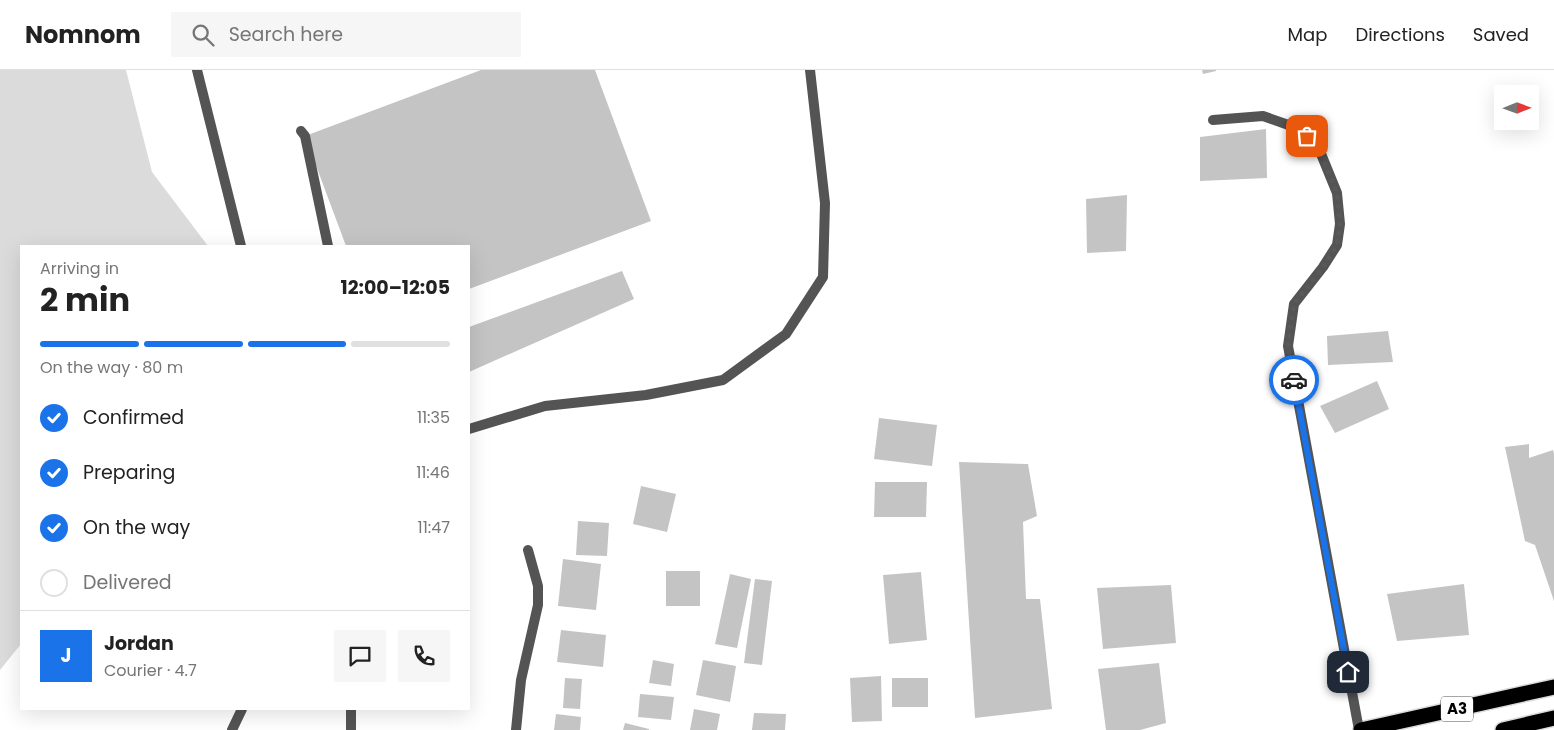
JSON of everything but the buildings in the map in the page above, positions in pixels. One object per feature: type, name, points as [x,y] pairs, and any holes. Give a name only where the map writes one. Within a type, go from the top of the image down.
[{"type":"highway","name":"A3","points":[[1360,730],[1554,687]]},
{"type":"highway","points":[[1503,730],[1554,718]]},
{"type":"street","points":[[196,70],[241,245]]},
{"type":"street","points":[[470,428],[545,406],[646,395],[723,380],[786,334],[823,278],[825,203],[810,70]]},
{"type":"street","points":[[1213,120],[1263,116],[1297,128],[1317,144],[1337,193],[1340,224],[1337,245],[1323,267],[1294,304],[1288,346],[1360,730]]},
{"type":"street","points":[[302,131],[305,136],[328,245]]},
{"type":"street","points":[[516,730],[521,680],[538,605],[538,586],[528,550]]},
{"type":"street","points":[[232,730],[242,710]]},
{"type":"street","points":[[351,710],[351,730]]},
{"type":"shaded area","points":[[0,70],[126,70],[152,172],[207,245],[20,245],[20,645],[0,670]]},
{"type":"way so far","points":[[1294,380],[1288,346],[1294,304],[1323,267],[1337,245],[1340,224],[1337,193],[1327,166],[1317,144],[1307,136]]},
{"type":"route","points":[[1294,380],[1348,672]]}]
